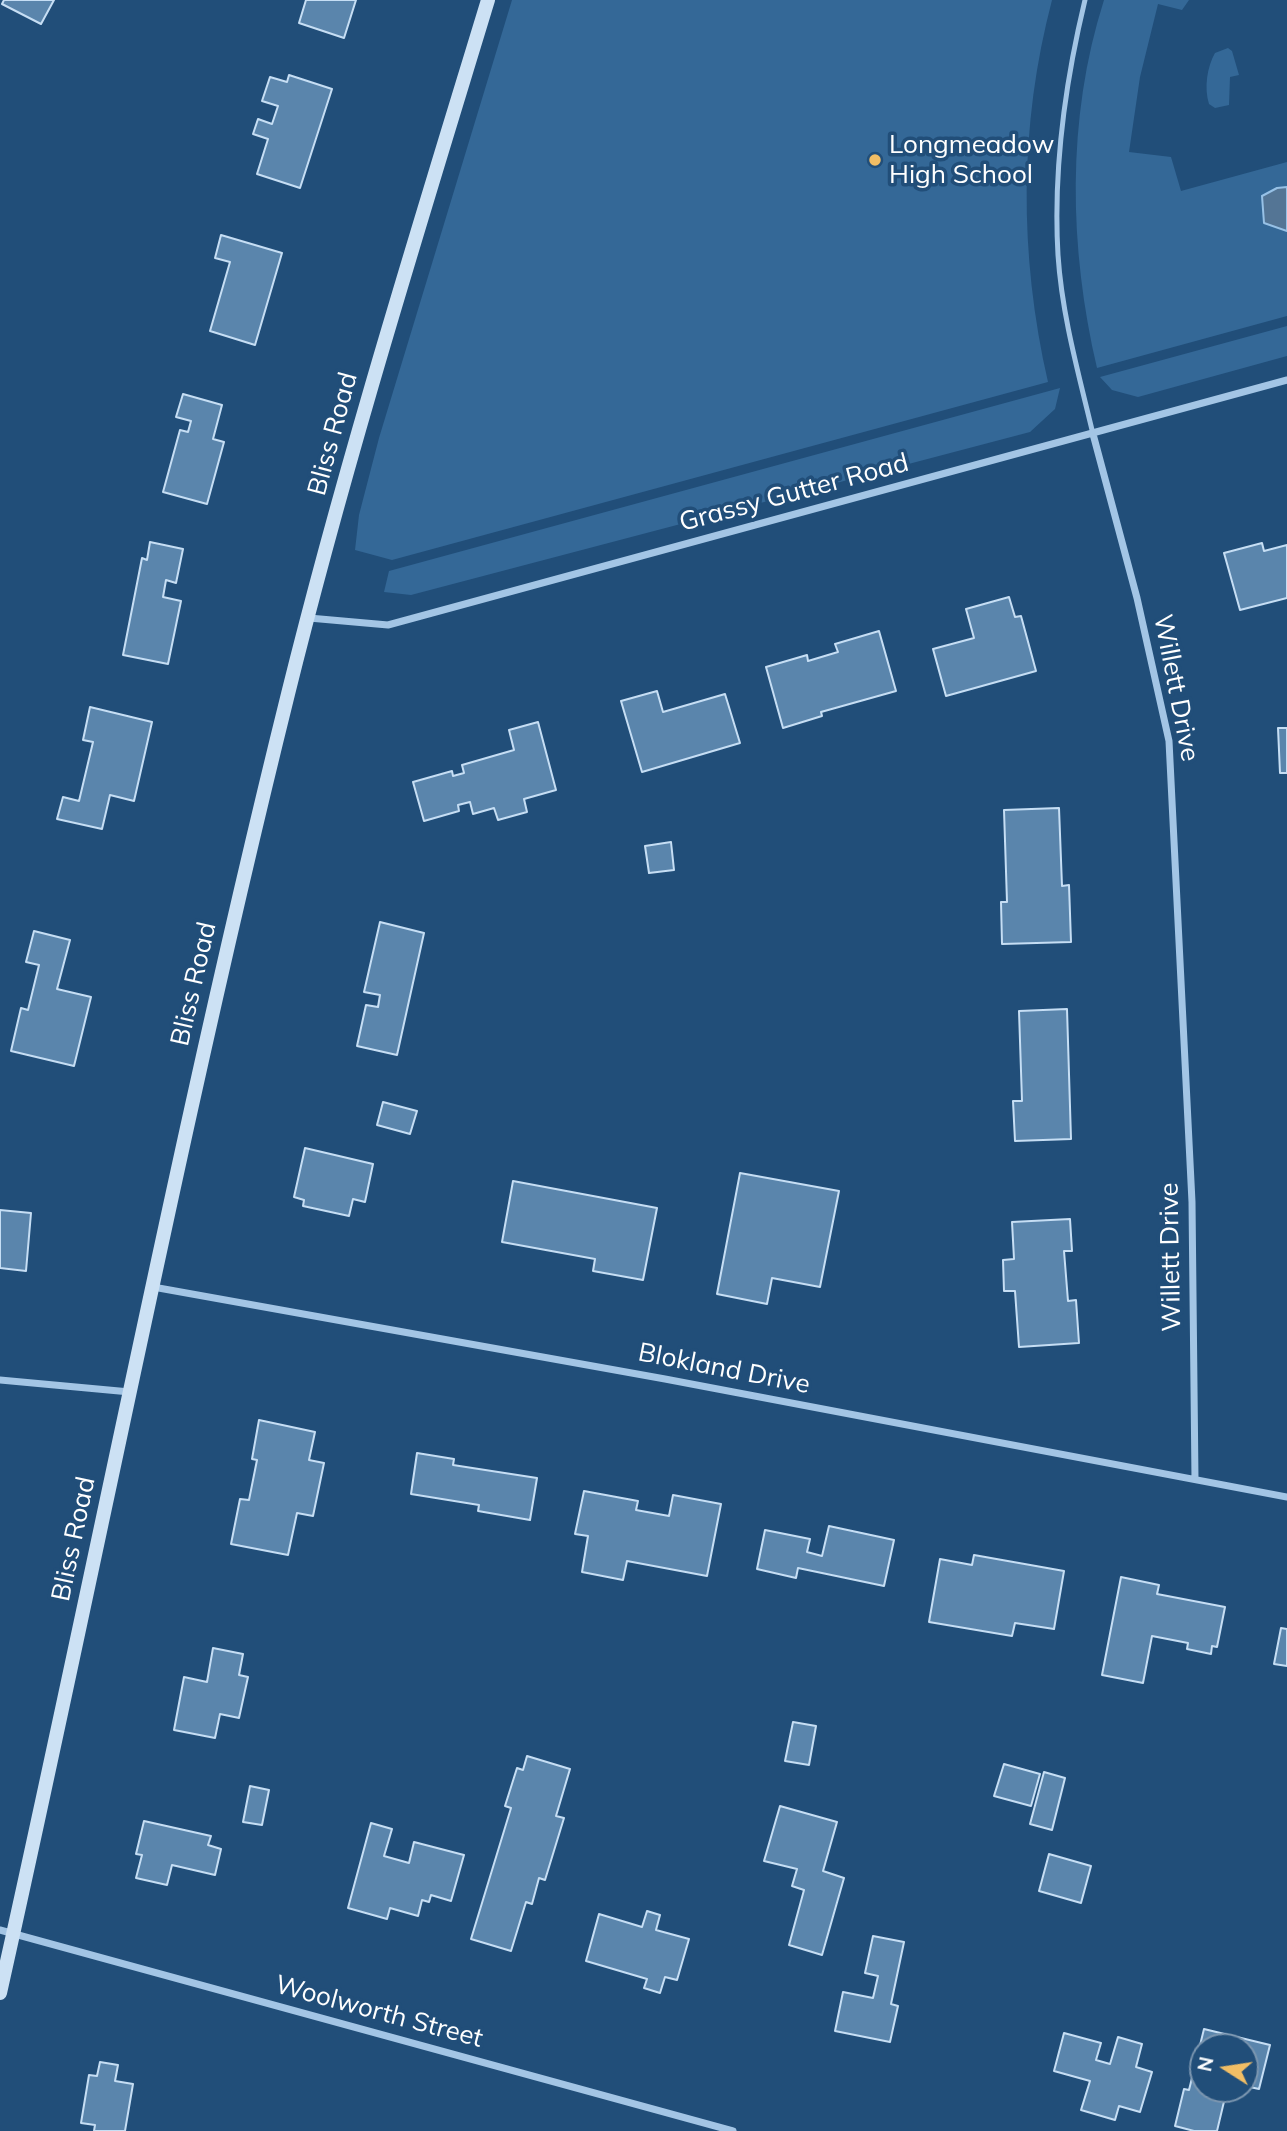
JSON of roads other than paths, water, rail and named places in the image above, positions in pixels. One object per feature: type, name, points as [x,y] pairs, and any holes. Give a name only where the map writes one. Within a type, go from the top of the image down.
[{"type":"main road","name":"Bliss Road","points":[[0,1993],[7,1932],[131,1392],[193,1097],[309,618],[365,407],[488,0]]},
{"type":"street","name":"Grassy Gutter Road","points":[[309,618],[388,625],[1287,380]]},
{"type":"street","name":"Willett Drive","points":[[1093,434],[1137,598],[1169,740],[1192,1202],[1195,1479]]},
{"type":"street","name":"Blokland Drive","points":[[153,1287],[1287,1497]]},
{"type":"street","points":[[0,1380],[131,1392]]},
{"type":"street","name":"Woolworth Street","points":[[7,1932],[733,2131]]},
{"type":"lane","name":"Willett Drive","points":[[1085,0],[1060,138],[1058,254],[1066,315],[1093,434]]},
{"type":"place","name":"Longmeadow High School","points":[[875,160]]}]
